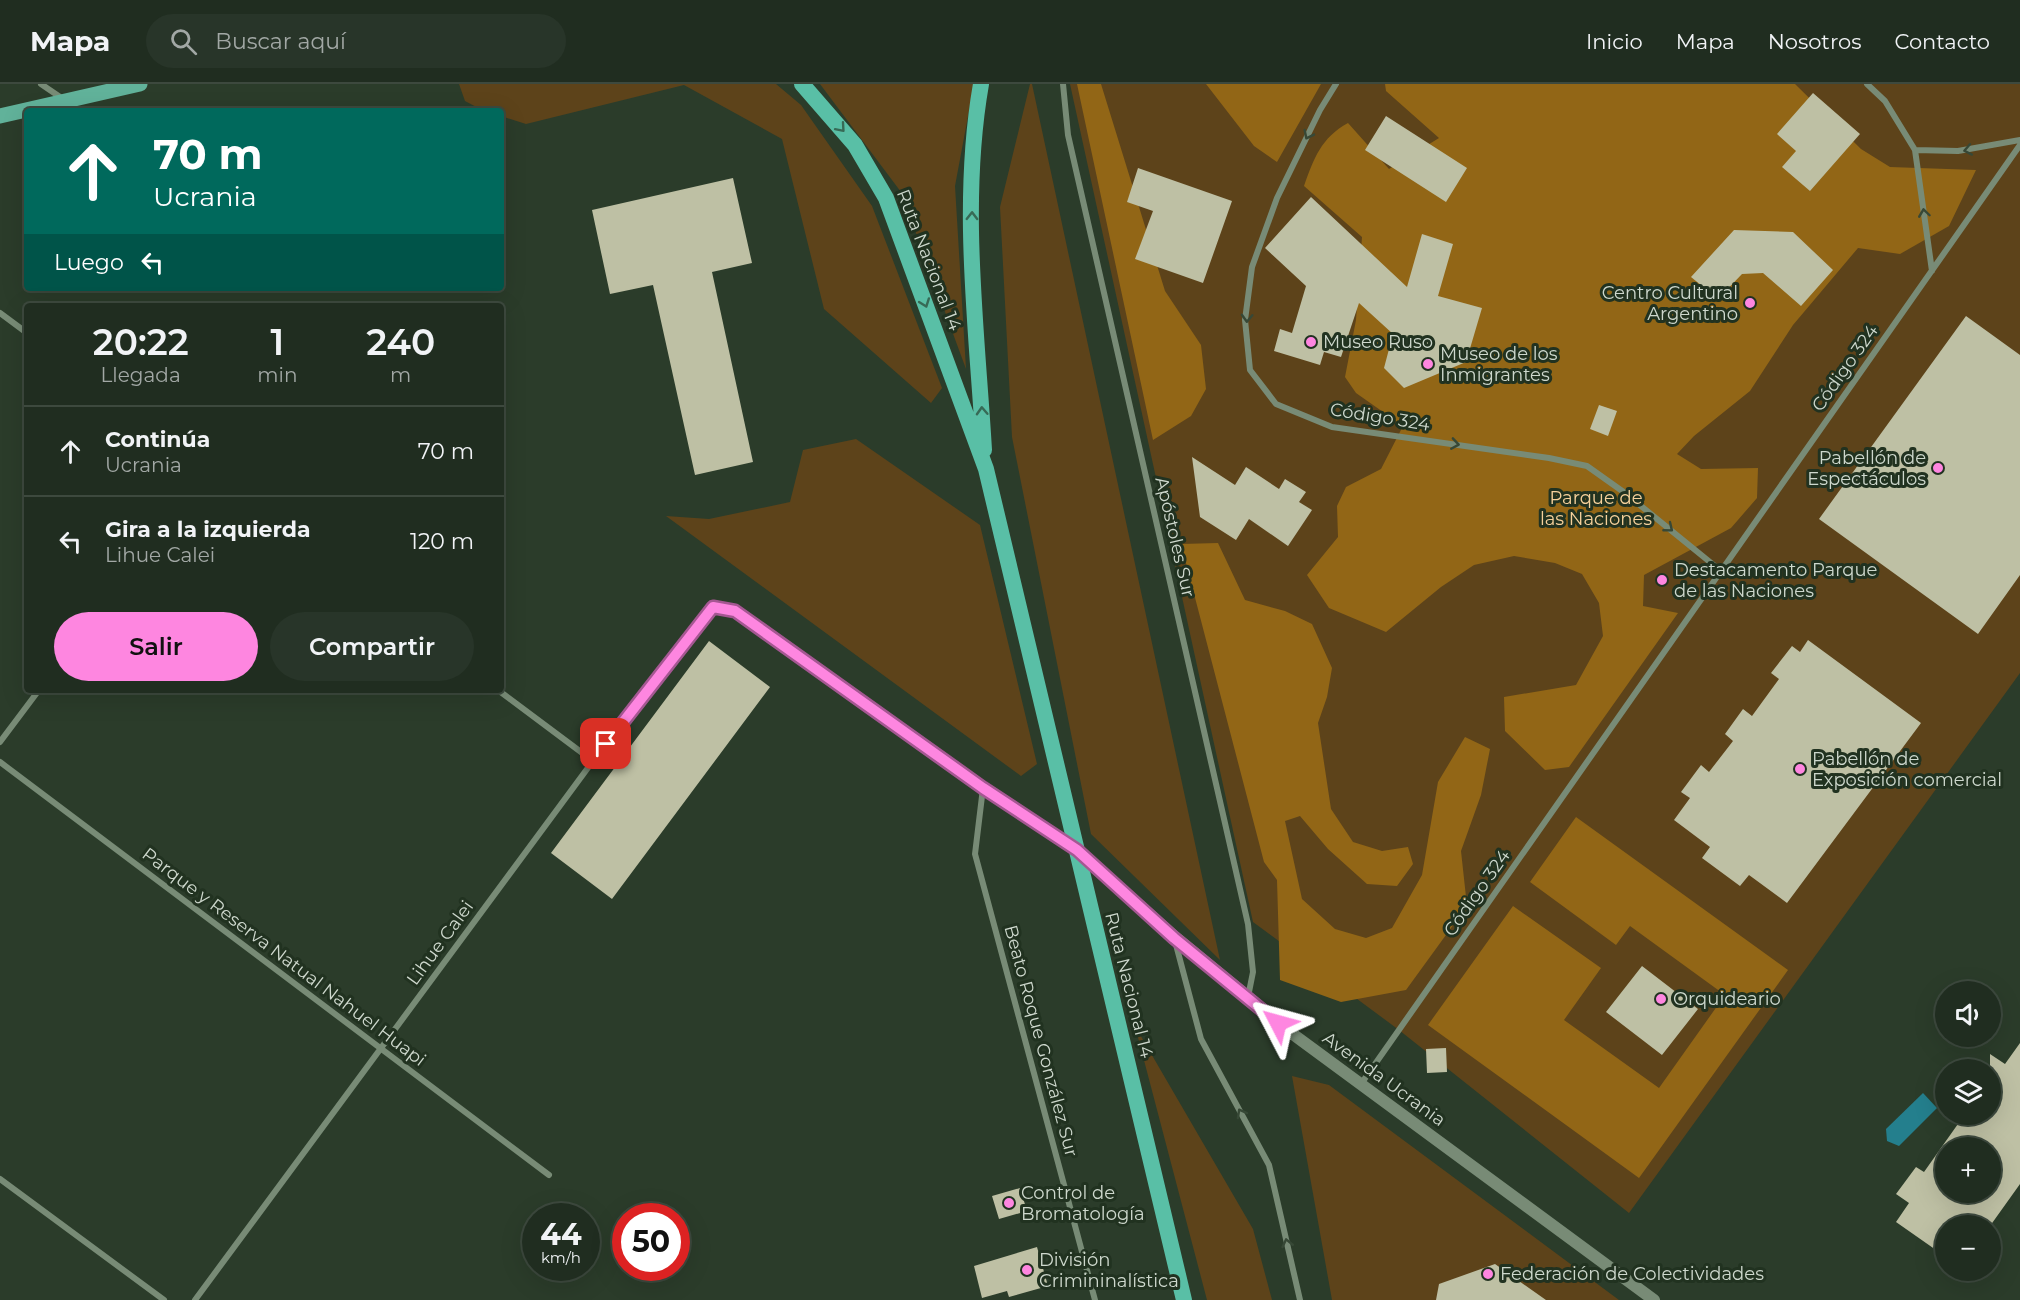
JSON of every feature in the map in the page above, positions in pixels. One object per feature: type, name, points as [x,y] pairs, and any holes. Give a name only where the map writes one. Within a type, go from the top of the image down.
[{"type":"highway","name":"Ruta Nacional 14","points":[[802,84],[855,145],[886,198],[986,469],[1184,1300]]},
{"type":"highway","name":"Ruta Nacional 14","points":[[981,84],[973,128],[972,241],[986,469]]},
{"type":"main road","points":[[32,108],[140,84]]},
{"type":"main road","points":[[0,116],[24,110]]},
{"type":"main road","name":"Avenida Ucrania","points":[[1077,850],[1174,938],[1248,998],[1360,1084],[1654,1300]]},
{"type":"street","points":[[41,84],[64,100]]},
{"type":"street","name":"Apóstoles Sur","points":[[1063,84],[1068,135],[1248,924],[1253,972],[1248,998]]},
{"type":"street","name":"Código 324","points":[[1336,84],[1277,198],[1252,267],[1245,320],[1250,370],[1276,404],[1332,427],[1549,458],[1587,466],[1625,492],[1721,571]]},
{"type":"street","points":[[1868,84],[1885,101],[1915,150],[1932,271]]},
{"type":"street","points":[[1915,150],[1958,152],[2020,140]]},
{"type":"street","name":"Código 324","points":[[1360,1084],[2020,145]]},
{"type":"street","points":[[0,313],[24,331]]},
{"type":"street","name":"Lihue Calei","points":[[195,1300],[593,761],[713,607],[735,611],[983,788]]},
{"type":"street","points":[[0,742],[37,693]]},
{"type":"street","points":[[502,693],[593,761]]},
{"type":"street","name":"Parque y Reserva Natual Nahuel Huapi","points":[[0,762],[549,1175]]},
{"type":"street","points":[[983,788],[1077,850]]},
{"type":"street","name":"Beato Roque González Sur","points":[[983,788],[975,854],[1095,1300]]},
{"type":"street","points":[[1174,938],[1201,1039],[1269,1165],[1300,1300]]},
{"type":"street","points":[[0,1179],[164,1300]]},
{"type":"green space","points":[[459,84],[776,84],[801,105],[872,206],[942,388],[931,403],[824,309],[782,139],[684,85],[526,124],[504,117],[504,108],[478,108],[465,101]]},
{"type":"green space","points":[[820,84],[974,84],[955,186],[966,369],[901,192]]},
{"type":"green space","points":[[1030,84],[1032,84],[1220,960],[1091,834],[1012,437],[1000,207]]},
{"type":"green space","name":"Parque de las Naciones","points":[[1070,84],[2020,84],[2020,673],[1629,1213],[1399,1030],[1253,922]]},
{"type":"green space","points":[[1077,84],[1101,84],[1165,291],[1201,345],[1206,389],[1191,416],[1153,440]]},
{"type":"green space","points":[[1206,84],[1321,84],[1277,162],[1254,146]]},
{"type":"green space","points":[[1385,84],[1795,84],[1861,149],[1890,167],[1976,170],[1949,226],[1900,254],[1858,248],[1793,325],[1750,391],[1694,436],[1677,454],[1701,469],[1758,468],[1757,498],[1731,528],[1644,575],[1643,606],[1678,613],[1569,767],[1545,770],[1505,731],[1504,697],[1576,685],[1603,636],[1599,603],[1582,574],[1555,563],[1514,556],[1474,565],[1441,587],[1386,632],[1329,608],[1307,575],[1338,537],[1337,506],[1346,487],[1381,469],[1403,426],[1356,393],[1345,377],[1356,320],[1362,237],[1304,186],[1315,158],[1325,142],[1348,123],[1389,169],[1439,138],[1386,91]]},
{"type":"green space","points":[[856,439],[980,525],[1037,764],[1021,776],[666,516],[709,519],[790,502],[803,450]]},
{"type":"green space","points":[[1218,543],[1245,600],[1285,611],[1312,624],[1332,668],[1327,697],[1318,723],[1331,809],[1353,842],[1382,851],[1408,847],[1413,864],[1397,886],[1367,884],[1328,849],[1300,816],[1285,821],[1302,899],[1335,929],[1366,938],[1392,928],[1422,875],[1438,782],[1465,737],[1490,749],[1481,795],[1461,851],[1467,906],[1406,990],[1341,1002],[1280,980],[1277,880],[1264,862],[1181,544]]},
{"type":"green space","points":[[1576,817],[1788,970],[1639,1178],[1428,1025],[1513,906],[1601,968],[1564,1020],[1659,1088],[1725,995],[1630,926],[1616,945],[1530,882]]},
{"type":"green space","points":[[1135,1026],[1253,1229],[1272,1300],[1207,1300]]},
{"type":"green space","points":[[1292,1076],[1329,1085],[1619,1300],[1332,1300]]},
{"type":"water","points":[[1923,1093],[1935,1106],[1935,1110],[1899,1146],[1887,1141],[1886,1129]]},
{"type":"building","points":[[1813,93],[1860,134],[1810,191],[1782,167],[1796,151],[1777,134]]},
{"type":"building","points":[[1386,116],[1467,168],[1446,202],[1365,150]]},
{"type":"building","points":[[1138,168],[1232,201],[1203,283],[1135,259],[1153,211],[1127,202]]},
{"type":"building","points":[[733,178],[752,263],[712,272],[753,462],[695,475],[653,285],[610,294],[592,210]]},
{"type":"building","points":[[1311,197],[1407,287],[1422,234],[1453,244],[1438,296],[1482,308],[1466,362],[1404,388],[1384,368],[1393,334],[1359,303],[1341,357],[1324,352],[1320,365],[1274,351],[1280,329],[1292,333],[1306,286],[1265,248]]},
{"type":"building","points":[[1734,230],[1793,232],[1833,270],[1801,306],[1763,273],[1742,274],[1718,299],[1691,277]]},
{"type":"building","name":"Pabellón de Espectáculos","points":[[1966,316],[2020,355],[2020,575],[1978,634],[1819,519]]},
{"type":"building","points":[[1599,405],[1617,411],[1608,436],[1590,429]]},
{"type":"building","points":[[1192,457],[1235,485],[1246,467],[1279,489],[1285,479],[1306,492],[1299,502],[1312,510],[1288,546],[1249,519],[1236,540],[1200,517]]},
{"type":"building","name":"Pabellón de Exposición comercial","points":[[1808,640],[1921,723],[1787,903],[1749,875],[1740,886],[1702,858],[1710,847],[1674,820],[1690,798],[1681,792],[1701,765],[1709,772],[1733,741],[1725,734],[1743,709],[1752,716],[1779,679],[1771,673],[1792,646],[1800,652]]},
{"type":"building","points":[[709,641],[770,687],[612,899],[551,853]]},
{"type":"building","points":[[1642,966],[1698,1009],[1662,1055],[1606,1012]]},
{"type":"building","points":[[2020,1043],[2020,1184],[1998,1215],[1935,1215],[1935,1249],[1896,1222],[1909,1203],[1896,1194],[1916,1167],[1924,1172],[1935,1156],[1935,1203],[2001,1203],[2001,1137],[1949,1137],[1957,1125],[2001,1125],[2001,1061],[2005,1064]]},
{"type":"building","points":[[1446,1048],[1447,1072],[1427,1073],[1426,1049]]},
{"type":"building","name":"Control de Bromatología","points":[[1020,1188],[1027,1211],[999,1219],[992,1196]]},
{"type":"building","points":[[1037,1247],[1048,1286],[1009,1297],[1007,1291],[982,1298],[974,1266]]},
{"type":"building","name":"Federación de Colectividades","points":[[1495,1264],[1546,1300],[1436,1300],[1439,1284]]},
{"type":"place","name":"Centro Cultural Argentino","points":[[1750,303]]},
{"type":"place","name":"Museo Ruso","points":[[1311,342]]},
{"type":"place","name":"Museo de los Inmigrantes","points":[[1428,364]]},
{"type":"place","name":"Pabellón de Espectáculos","points":[[1938,468]]},
{"type":"place","name":"Destacamento Parque de las Naciones","points":[[1662,580]]},
{"type":"place","name":"Pabellón de Exposición comercial","points":[[1800,769]]},
{"type":"place","name":"Orquideario","points":[[1661,999]]},
{"type":"place","name":"Control de Bromatología","points":[[1009,1203]]},
{"type":"place","name":"División Crimininalística","points":[[1027,1270]]},
{"type":"place","name":"Federación de Colectividades","points":[[1488,1274]]},
{"type":"route","points":[[606,744],[713,607],[735,611],[983,788],[1077,850],[1174,938],[1278,1023]]}]
